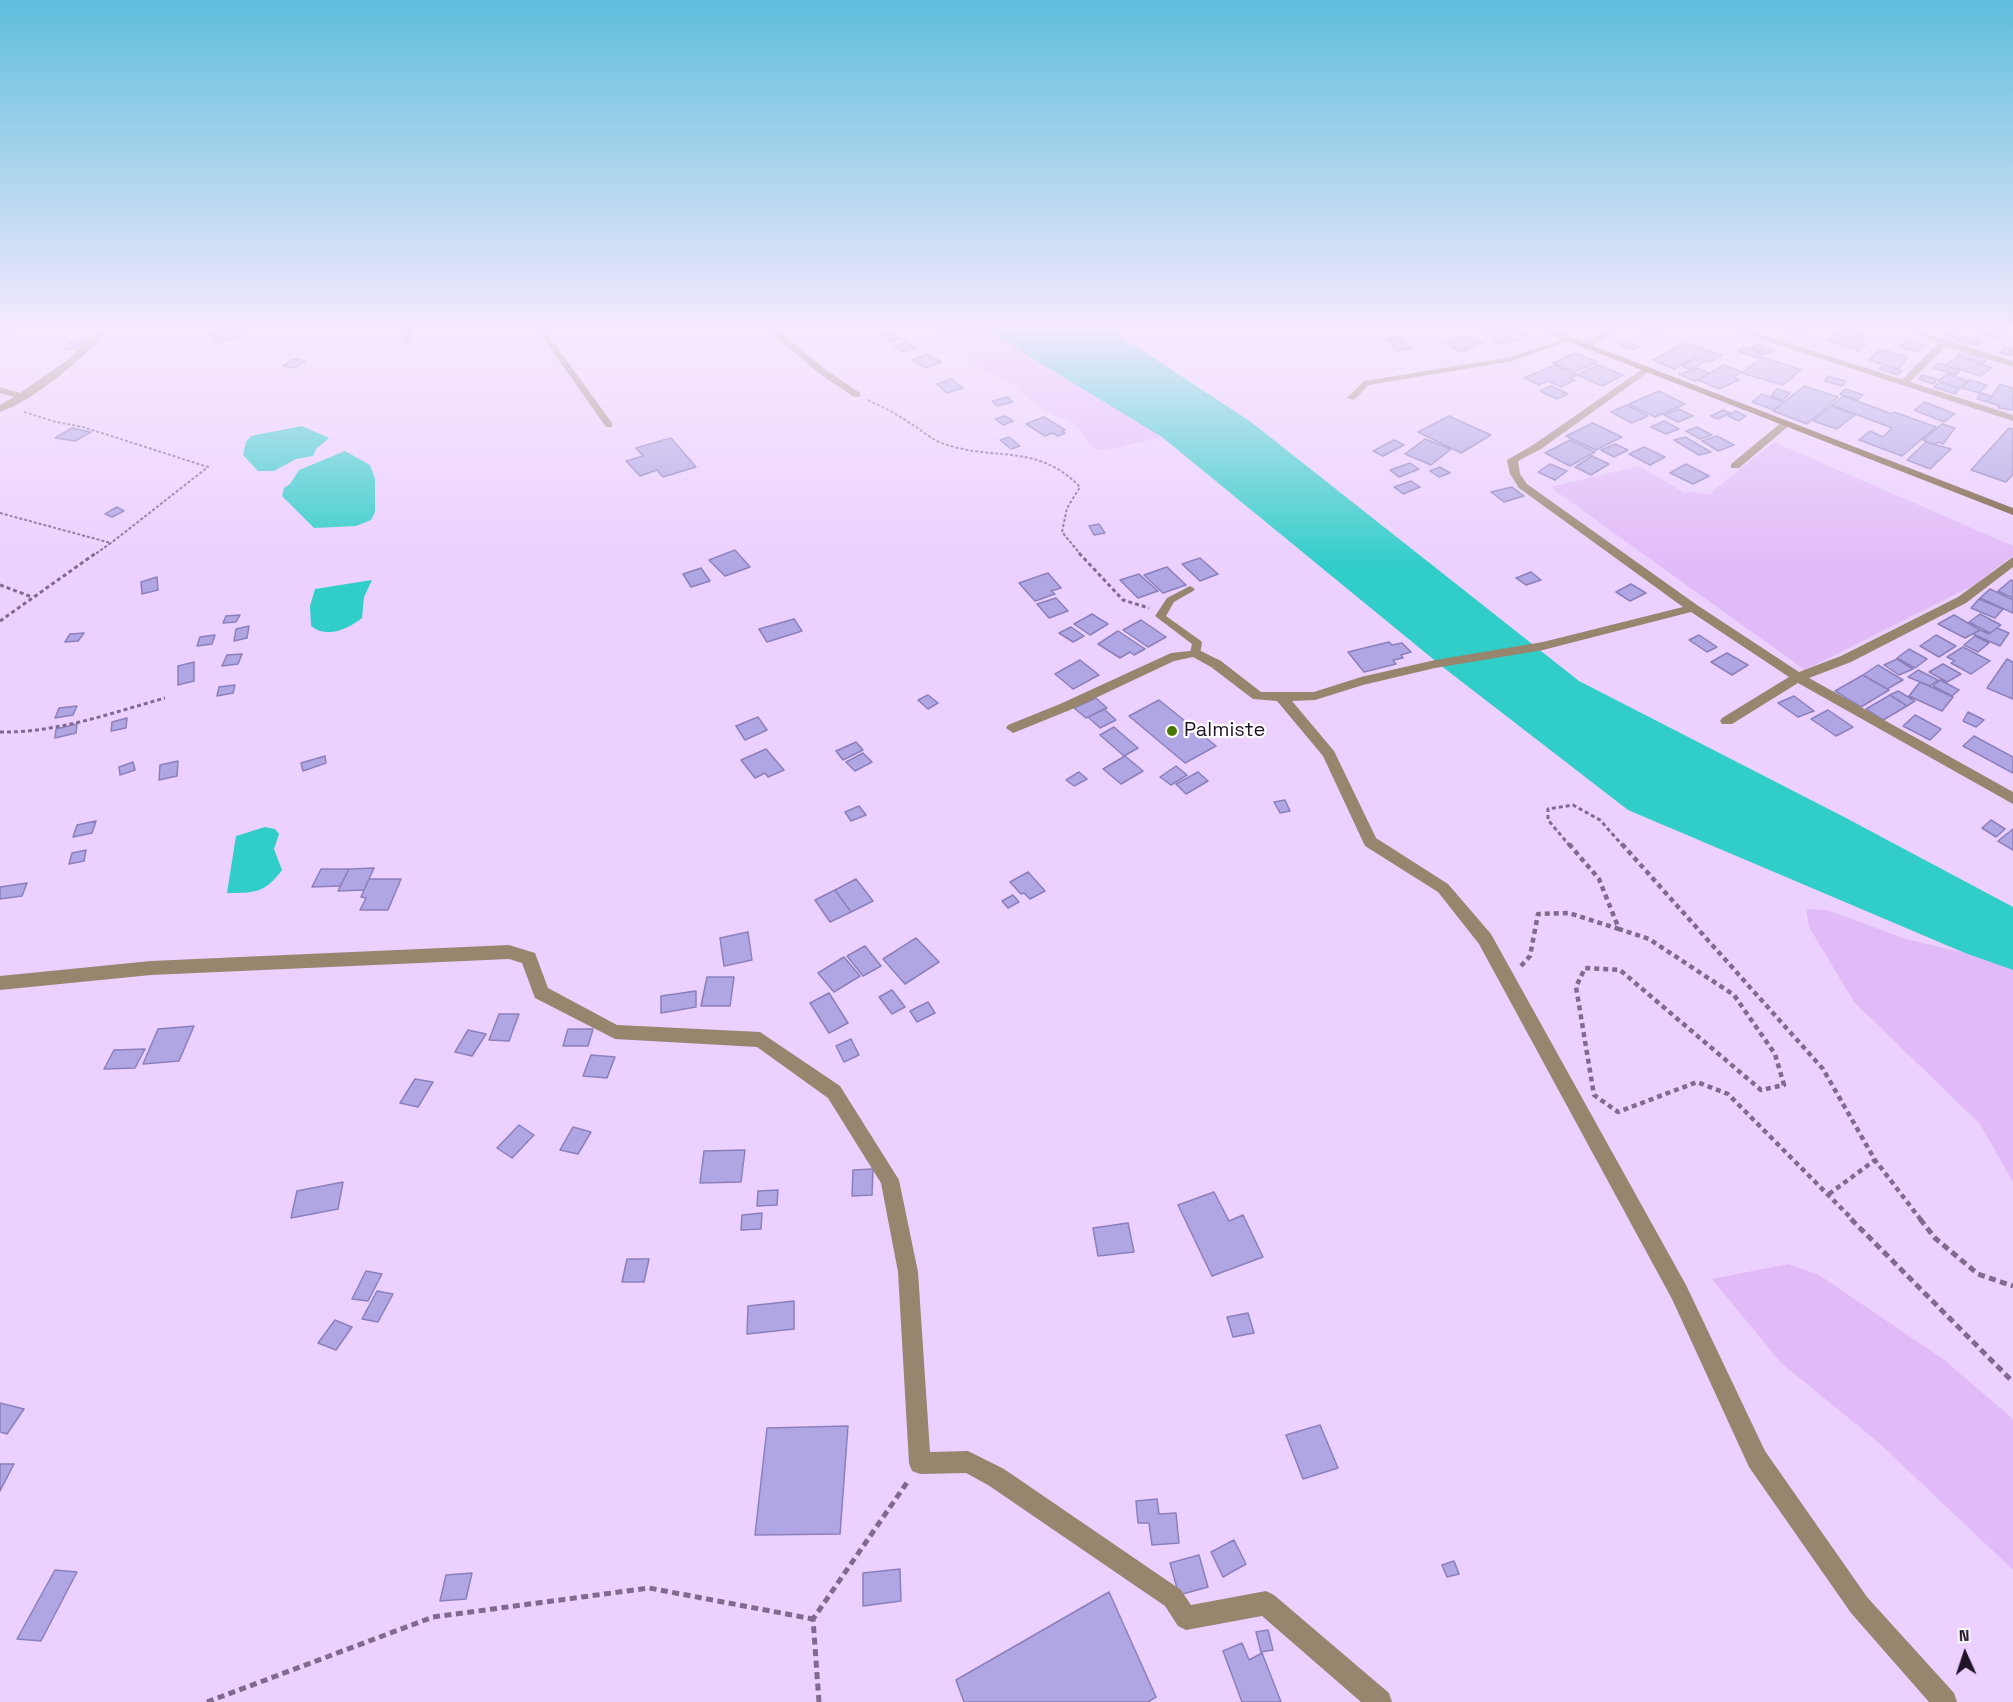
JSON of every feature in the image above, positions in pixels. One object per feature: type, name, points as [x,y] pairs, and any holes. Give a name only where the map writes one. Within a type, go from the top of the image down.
[{"type":"main road","points":[[1742,407],[2013,512]]},
{"type":"street","points":[[1593,407],[1537,447],[1512,460],[1515,474],[1523,486],[1693,608],[1798,677],[2013,799]]},
{"type":"street","points":[[1980,407],[2013,418]]},
{"type":"street","points":[[1735,466],[1786,424]]},
{"type":"street","points":[[1727,721],[1798,677],[1846,658],[1962,600],[2013,561]]},
{"type":"street","points":[[1013,728],[1065,707],[1172,657],[1195,653],[1216,664],[1258,696],[1281,698],[1315,696],[1360,681],[1435,664],[1543,646],[1693,608]]},
{"type":"street","points":[[1281,698],[1329,754],[1370,842],[1443,888],[1485,939],[1679,1292],[1757,1459],[1859,1605],[1945,1702]]},
{"type":"street","points":[[0,983],[151,968],[509,952],[529,958],[541,993],[615,1032],[760,1040],[834,1092],[890,1180],[908,1272],[920,1463],[968,1462],[996,1477],[1173,1598],[1186,1618],[1266,1603],[1380,1702]]},
{"type":"lane","points":[[596,407],[609,425]]},
{"type":"lane","points":[[1190,589],[1170,600],[1160,616],[1197,643],[1195,653]]},
{"type":"path","points":[[0,621],[111,543],[208,467],[82,427],[4,407]]},
{"type":"path","points":[[882,407],[899,416],[919,432],[942,443],[982,451],[1032,456],[1072,476],[1080,487],[1068,508],[1062,532],[1071,549],[1096,569],[1115,595],[1130,605],[1144,605],[1160,616]]},
{"type":"path","points":[[0,513],[111,543]]},
{"type":"path","points":[[0,585],[33,597]]},
{"type":"path","points":[[0,732],[18,734],[49,728],[165,698]]},
{"type":"path","points":[[1619,929],[1599,879],[1548,820],[1548,809],[1573,805],[1600,820],[1823,1069],[1875,1160],[1935,1238],[1978,1274],[2013,1286]]},
{"type":"path","points":[[1507,979],[1530,956],[1538,914],[1569,913],[1649,939],[1734,995],[1775,1054],[1784,1085],[1761,1090],[1620,970],[1585,968],[1576,987],[1594,1095],[1618,1112],[1697,1082],[1728,1094],[2013,1382]]},
{"type":"path","points":[[1829,1194],[1875,1160]]},
{"type":"path","points":[[819,1702],[813,1619],[920,1463]]},
{"type":"path","points":[[207,1702],[433,1617],[649,1588],[813,1619]]},
{"type":"shaded area","points":[[1042,407],[1113,407],[1162,437],[1099,450],[1092,447],[1074,423]]},
{"type":"shaded area","points":[[1113,407],[1229,407],[1251,422],[1579,681],[1846,818],[2013,907],[2013,970],[1965,953],[1628,810],[1444,668],[1162,437]]},
{"type":"shaded area","points":[[302,426],[329,438],[316,449],[313,456],[296,459],[274,471],[258,471],[243,455],[246,442],[251,436]]},
{"type":"shaded area","points":[[1774,442],[2013,546],[2013,556],[1972,586],[1805,670],[1550,487],[1639,466],[1685,493],[1690,491],[1708,495]]},
{"type":"shaded area","points":[[345,451],[370,465],[375,479],[375,512],[371,520],[356,526],[314,528],[282,496],[284,488],[290,484],[299,470]]},
{"type":"shaded area","points":[[372,580],[364,597],[362,618],[337,631],[324,632],[311,626],[310,606],[315,589]]},
{"type":"shaded area","points":[[265,827],[275,829],[279,834],[274,849],[282,870],[276,878],[259,890],[227,893],[236,836]]},
{"type":"shaded area","points":[[1806,909],[1827,910],[1906,939],[1965,953],[2013,970],[2013,1182],[1980,1124],[1854,1002],[1809,927]]},
{"type":"shaded area","points":[[1788,1264],[1819,1275],[1943,1359],[2013,1419],[2013,1570],[1878,1442],[1781,1363],[1712,1279]]},
{"type":"building","points":[[1621,407],[1632,407],[1648,416],[1632,423],[1611,412]]},
{"type":"building","points":[[1636,407],[1677,407],[1655,417]]},
{"type":"building","points":[[1777,407],[1826,407],[1807,424],[1773,411]]},
{"type":"building","points":[[1829,407],[1855,415],[1837,429],[1813,421]]},
{"type":"building","points":[[1838,407],[1874,407],[1936,427],[1902,456],[1859,440],[1870,431],[1883,437],[1892,428]]},
{"type":"building","points":[[1918,407],[1939,407],[1955,414],[1944,422],[1914,410]]},
{"type":"building","points":[[2013,407],[2013,410],[1998,408]]},
{"type":"building","points":[[1679,409],[1693,416],[1678,422],[1664,415]]},
{"type":"building","points":[[1723,410],[1730,413],[1718,419],[1711,416]]},
{"type":"building","points":[[1735,411],[1746,416],[1739,421],[1728,416]]},
{"type":"building","points":[[1005,416],[1013,421],[1003,425],[995,419]]},
{"type":"building","points":[[1449,416],[1491,435],[1461,453],[1418,432]]},
{"type":"building","points":[[1044,417],[1065,430],[1062,431],[1065,433],[1058,436],[1052,433],[1045,436],[1026,424]]},
{"type":"building","points":[[1664,421],[1679,429],[1666,434],[1651,427]]},
{"type":"building","points":[[1593,423],[1622,437],[1596,450],[1566,436]]},
{"type":"building","points":[[1942,424],[1955,428],[1943,444],[1938,442],[1934,445],[1923,440]]},
{"type":"building","points":[[1697,427],[1712,435],[1700,439],[1686,431]]},
{"type":"building","points":[[72,428],[91,432],[75,441],[55,438]]},
{"type":"building","points":[[2009,428],[2013,429],[2013,474],[2006,482],[1971,470]]},
{"type":"building","points":[[1717,436],[1734,445],[1718,451],[1702,441]]},
{"type":"building","points":[[1009,437],[1020,446],[1011,449],[1000,440]]},
{"type":"building","points":[[1685,437],[1711,452],[1699,455],[1674,440]]},
{"type":"building","points":[[671,438],[696,467],[663,477],[657,470],[640,476],[626,461],[643,456],[636,448]]},
{"type":"building","points":[[1425,439],[1451,449],[1431,465],[1405,454]]},
{"type":"building","points":[[1394,440],[1404,445],[1383,456],[1373,451]]},
{"type":"building","points":[[1570,440],[1595,452],[1570,466],[1545,453]]},
{"type":"building","points":[[1926,442],[1951,449],[1930,469],[1907,460]]},
{"type":"building","points":[[1615,444],[1628,450],[1614,457],[1601,450]]},
{"type":"building","points":[[1644,447],[1665,457],[1650,465],[1629,454]]},
{"type":"building","points":[[1592,456],[1609,464],[1591,475],[1575,467]]},
{"type":"building","points":[[1410,463],[1419,469],[1399,477],[1390,470]]},
{"type":"building","points":[[1550,464],[1567,471],[1555,480],[1538,472]]},
{"type":"building","points":[[1686,464],[1709,476],[1693,484],[1670,473]]},
{"type":"building","points":[[1440,467],[1450,473],[1439,477],[1430,471]]},
{"type":"building","points":[[1411,481],[1420,487],[1403,494],[1394,487]]},
{"type":"building","points":[[1512,487],[1524,496],[1504,502],[1491,492]]},
{"type":"building","points":[[117,507],[124,511],[112,517],[105,514]]},
{"type":"building","points":[[1099,524],[1105,533],[1094,535],[1089,526]]},
{"type":"building","points":[[735,550],[750,567],[725,576],[709,560]]},
{"type":"building","points":[[1200,558],[1218,574],[1200,581],[1182,564]]},
{"type":"building","points":[[1167,567],[1186,585],[1163,593],[1144,575]]},
{"type":"building","points":[[701,568],[710,581],[691,587],[683,574]]},
{"type":"building","points":[[1531,572],[1541,580],[1526,585],[1516,578]]},
{"type":"building","points":[[1048,573],[1061,588],[1051,591],[1055,594],[1035,601],[1019,583]]},
{"type":"building","points":[[1139,574],[1158,591],[1138,598],[1120,580]]},
{"type":"building","points":[[157,577],[158,590],[142,594],[141,582]]},
{"type":"building","points":[[2011,580],[2013,581],[2013,598],[1998,591]]},
{"type":"building","points":[[1631,584],[1646,593],[1630,601],[1616,592]]},
{"type":"building","points":[[1990,589],[2013,600],[2013,613],[1980,598]]},
{"type":"building","points":[[1056,598],[1068,611],[1049,618],[1037,604]]},
{"type":"building","points":[[1979,599],[2003,609],[1995,618],[1971,608]]},
{"type":"building","points":[[1092,614],[1108,624],[1090,635],[1074,624]]},
{"type":"building","points":[[1980,614],[2001,625],[1990,633],[1969,622]]},
{"type":"building","points":[[240,615],[236,622],[223,623],[226,616]]},
{"type":"building","points":[[1954,615],[1980,630],[1965,638],[1938,624]]},
{"type":"building","points":[[794,619],[802,631],[767,642],[759,629]]},
{"type":"building","points":[[1141,620],[1166,637],[1148,647],[1123,630]]},
{"type":"building","points":[[249,626],[247,638],[234,641],[236,629]]},
{"type":"building","points":[[1071,627],[1084,636],[1073,642],[1059,633]]},
{"type":"building","points":[[1997,628],[2009,633],[2000,646],[1973,634],[1980,630],[1989,634]]},
{"type":"building","points":[[1118,631],[1145,649],[1134,655],[1130,652],[1120,658],[1098,644]]},
{"type":"building","points":[[84,633],[78,641],[65,642],[70,634]]},
{"type":"building","points":[[215,635],[212,644],[197,646],[200,637]]},
{"type":"building","points":[[1699,635],[1717,647],[1707,652],[1689,640]]},
{"type":"building","points":[[1936,635],[1956,646],[1939,657],[1920,646]]},
{"type":"building","points":[[1975,636],[1989,643],[1978,652],[1964,645]]},
{"type":"building","points":[[1389,642],[1392,645],[1402,643],[1411,652],[1401,655],[1403,658],[1393,660],[1396,664],[1364,672],[1348,652]]},
{"type":"building","points":[[1963,647],[1990,661],[1971,674],[1951,663],[1955,661],[1947,657]]},
{"type":"building","points":[[1909,649],[1927,659],[1915,668],[1897,658]]},
{"type":"building","points":[[1727,653],[1748,665],[1732,675],[1711,662]]},
{"type":"building","points":[[242,654],[238,664],[222,666],[227,655]]},
{"type":"building","points":[[1897,659],[1913,669],[1899,675],[1884,665]]},
{"type":"building","points":[[2007,659],[2013,662],[2013,699],[1987,688]]},
{"type":"building","points":[[1080,660],[1099,675],[1073,689],[1055,674]]},
{"type":"building","points":[[194,662],[194,681],[178,685],[178,666]]},
{"type":"building","points":[[1943,664],[1961,674],[1947,682],[1929,672]]},
{"type":"building","points":[[1878,665],[1903,680],[1887,689],[1863,675]]},
{"type":"building","points":[[1918,670],[1938,680],[1930,686],[1908,677]]},
{"type":"building","points":[[1863,675],[1889,690],[1861,707],[1835,691]]},
{"type":"building","points":[[1940,680],[1959,690],[1952,696],[1933,686]]},
{"type":"building","points":[[1920,682],[1953,697],[1942,711],[1909,696]]},
{"type":"building","points":[[235,685],[233,693],[217,696],[219,687]]},
{"type":"building","points":[[1898,691],[1915,701],[1907,706],[1890,695]]},
{"type":"building","points":[[928,695],[938,703],[928,709],[918,700]]},
{"type":"building","points":[[1890,695],[1907,706],[1883,720],[1866,709]]},
{"type":"building","points":[[1794,696],[1814,711],[1798,717],[1778,703]]},
{"type":"building","points":[[1096,698],[1107,708],[1086,718],[1074,708]]},
{"type":"building","name":"Palmiste","points":[[1159,700],[1216,746],[1185,763],[1129,716]]},
{"type":"building","points":[[77,706],[73,715],[55,718],[59,708]]},
{"type":"building","points":[[1104,709],[1116,720],[1100,728],[1088,717]]},
{"type":"building","points":[[1828,710],[1853,727],[1836,736],[1811,719]]},
{"type":"building","points":[[1968,712],[1984,720],[1976,727],[1963,721]]},
{"type":"building","points":[[1915,715],[1941,729],[1930,740],[1903,726]]},
{"type":"building","points":[[758,717],[767,730],[745,740],[736,726]]},
{"type":"building","points":[[127,718],[126,728],[111,731],[112,722]]},
{"type":"building","points":[[77,724],[76,733],[55,738],[56,729]]},
{"type":"building","points":[[1114,727],[1138,748],[1124,756],[1100,735]]},
{"type":"building","points":[[1974,736],[2013,757],[2013,773],[1963,746]]},
{"type":"building","points":[[856,742],[863,750],[843,760],[836,751]]},
{"type":"building","points":[[766,749],[784,770],[768,777],[765,773],[755,778],[741,760]]},
{"type":"building","points":[[863,753],[872,762],[855,771],[846,762]]},
{"type":"building","points":[[325,756],[326,763],[303,771],[301,763]]},
{"type":"building","points":[[1125,756],[1143,771],[1121,784],[1103,769]]},
{"type":"building","points":[[178,761],[177,776],[159,780],[160,765]]},
{"type":"building","points":[[133,762],[135,770],[120,775],[119,767]]},
{"type":"building","points":[[1176,766],[1187,775],[1171,785],[1160,777]]},
{"type":"building","points":[[1079,772],[1087,779],[1074,786],[1066,780]]},
{"type":"building","points":[[1198,772],[1208,781],[1186,794],[1176,784]]},
{"type":"building","points":[[1285,800],[1290,811],[1280,813],[1274,802]]},
{"type":"building","points":[[859,806],[866,815],[851,821],[845,812]]},
{"type":"building","points":[[1991,820],[2005,829],[1996,837],[1982,828]]},
{"type":"building","points":[[96,821],[92,833],[73,837],[77,825]]},
{"type":"building","points":[[2013,829],[2013,850],[1998,841]]},
{"type":"building","points":[[86,850],[84,861],[69,864],[72,853]]},
{"type":"building","points":[[374,868],[364,890],[338,891],[349,869]]},
{"type":"building","points":[[321,869],[349,869],[340,886],[312,887]]},
{"type":"building","points":[[1028,872],[1045,891],[1030,899],[1024,893],[1021,894],[1010,882]]},
{"type":"building","points":[[369,879],[401,879],[388,910],[360,910],[366,898],[361,897]]},
{"type":"building","points":[[856,879],[873,901],[851,912],[835,890]]},
{"type":"building","points":[[27,883],[22,896],[0,899],[0,887]]},
{"type":"building","points":[[835,890],[851,912],[830,922],[815,900]]},
{"type":"building","points":[[1013,895],[1019,902],[1008,908],[1002,901]]},
{"type":"building","points":[[748,932],[752,960],[724,966],[720,938]]},
{"type":"building","points":[[916,938],[939,962],[905,984],[883,959]]},
{"type":"building","points":[[865,946],[881,966],[863,976],[847,956]]},
{"type":"building","points":[[844,957],[860,976],[834,992],[818,973]]},
{"type":"building","points":[[707,977],[734,977],[730,1006],[701,1006]]},
{"type":"building","points":[[892,990],[905,1007],[892,1014],[879,997]]},
{"type":"building","points":[[696,991],[696,1007],[661,1013],[661,996]]},
{"type":"building","points":[[829,993],[848,1023],[829,1033],[810,1003]]},
{"type":"building","points":[[928,1002],[935,1013],[917,1022],[910,1011]]},
{"type":"building","points":[[499,1014],[519,1014],[509,1041],[489,1040]]},
{"type":"building","points":[[194,1026],[179,1061],[143,1064],[158,1029]]},
{"type":"building","points":[[568,1029],[593,1029],[588,1046],[563,1046]]},
{"type":"building","points":[[468,1030],[486,1034],[472,1056],[455,1052]]},
{"type":"building","points":[[851,1039],[859,1055],[844,1062],[836,1046]]},
{"type":"building","points":[[145,1049],[135,1068],[104,1069],[114,1050]]},
{"type":"building","points":[[591,1055],[615,1057],[607,1078],[583,1076]]},
{"type":"building","points":[[415,1079],[433,1082],[418,1107],[400,1103]]},
{"type":"building","points":[[519,1125],[534,1135],[512,1158],[497,1148]]},
{"type":"building","points":[[573,1127],[591,1132],[578,1154],[560,1150]]},
{"type":"building","points":[[745,1150],[741,1182],[700,1183],[704,1151]]},
{"type":"building","points":[[873,1169],[872,1195],[852,1196],[853,1170]]},
{"type":"building","points":[[343,1182],[338,1209],[291,1218],[297,1191]]},
{"type":"building","points":[[778,1190],[777,1205],[757,1206],[758,1191]]},
{"type":"building","points":[[1214,1192],[1229,1221],[1243,1215],[1263,1257],[1212,1276],[1178,1205]]},
{"type":"building","points":[[762,1213],[761,1229],[741,1230],[742,1215]]},
{"type":"building","points":[[1128,1223],[1134,1252],[1098,1256],[1093,1228]]},
{"type":"building","points":[[627,1259],[649,1259],[644,1282],[622,1282]]},
{"type":"building","points":[[366,1271],[382,1274],[368,1301],[352,1299]]},
{"type":"building","points":[[377,1291],[393,1294],[378,1322],[362,1319]]},
{"type":"building","points":[[794,1301],[794,1329],[747,1334],[748,1306]]},
{"type":"building","points":[[1248,1313],[1254,1333],[1233,1337],[1227,1317]]},
{"type":"building","points":[[335,1320],[352,1327],[336,1350],[318,1343]]},
{"type":"building","points":[[0,1403],[24,1409],[7,1434],[0,1432]]},
{"type":"building","points":[[1320,1425],[1338,1468],[1303,1479],[1286,1435]]},
{"type":"building","points":[[848,1426],[840,1534],[755,1535],[767,1428]]},
{"type":"building","points":[[0,1464],[14,1464],[0,1491]]},
{"type":"building","points":[[1157,1499],[1159,1514],[1176,1513],[1179,1543],[1152,1545],[1149,1523],[1138,1523],[1136,1501]]},
{"type":"building","points":[[1234,1540],[1246,1564],[1223,1577],[1211,1552]]},
{"type":"building","points":[[1199,1555],[1208,1587],[1179,1595],[1170,1563]]},
{"type":"building","points":[[1454,1561],[1459,1574],[1447,1577],[1442,1565]]},
{"type":"building","points":[[900,1569],[901,1601],[863,1606],[863,1573]]},
{"type":"building","points":[[55,1570],[77,1572],[41,1641],[17,1639]]},
{"type":"building","points":[[472,1573],[466,1599],[440,1601],[446,1575]]},
{"type":"building","points":[[1109,1592],[1156,1697],[1148,1702],[964,1702],[956,1680]]},
{"type":"building","points":[[1268,1630],[1273,1650],[1261,1652],[1256,1632]]},
{"type":"building","points":[[1242,1643],[1249,1660],[1262,1653],[1281,1702],[1242,1702],[1223,1651]]},
{"type":"place","name":"Palmiste","points":[[1172,731]]}]
